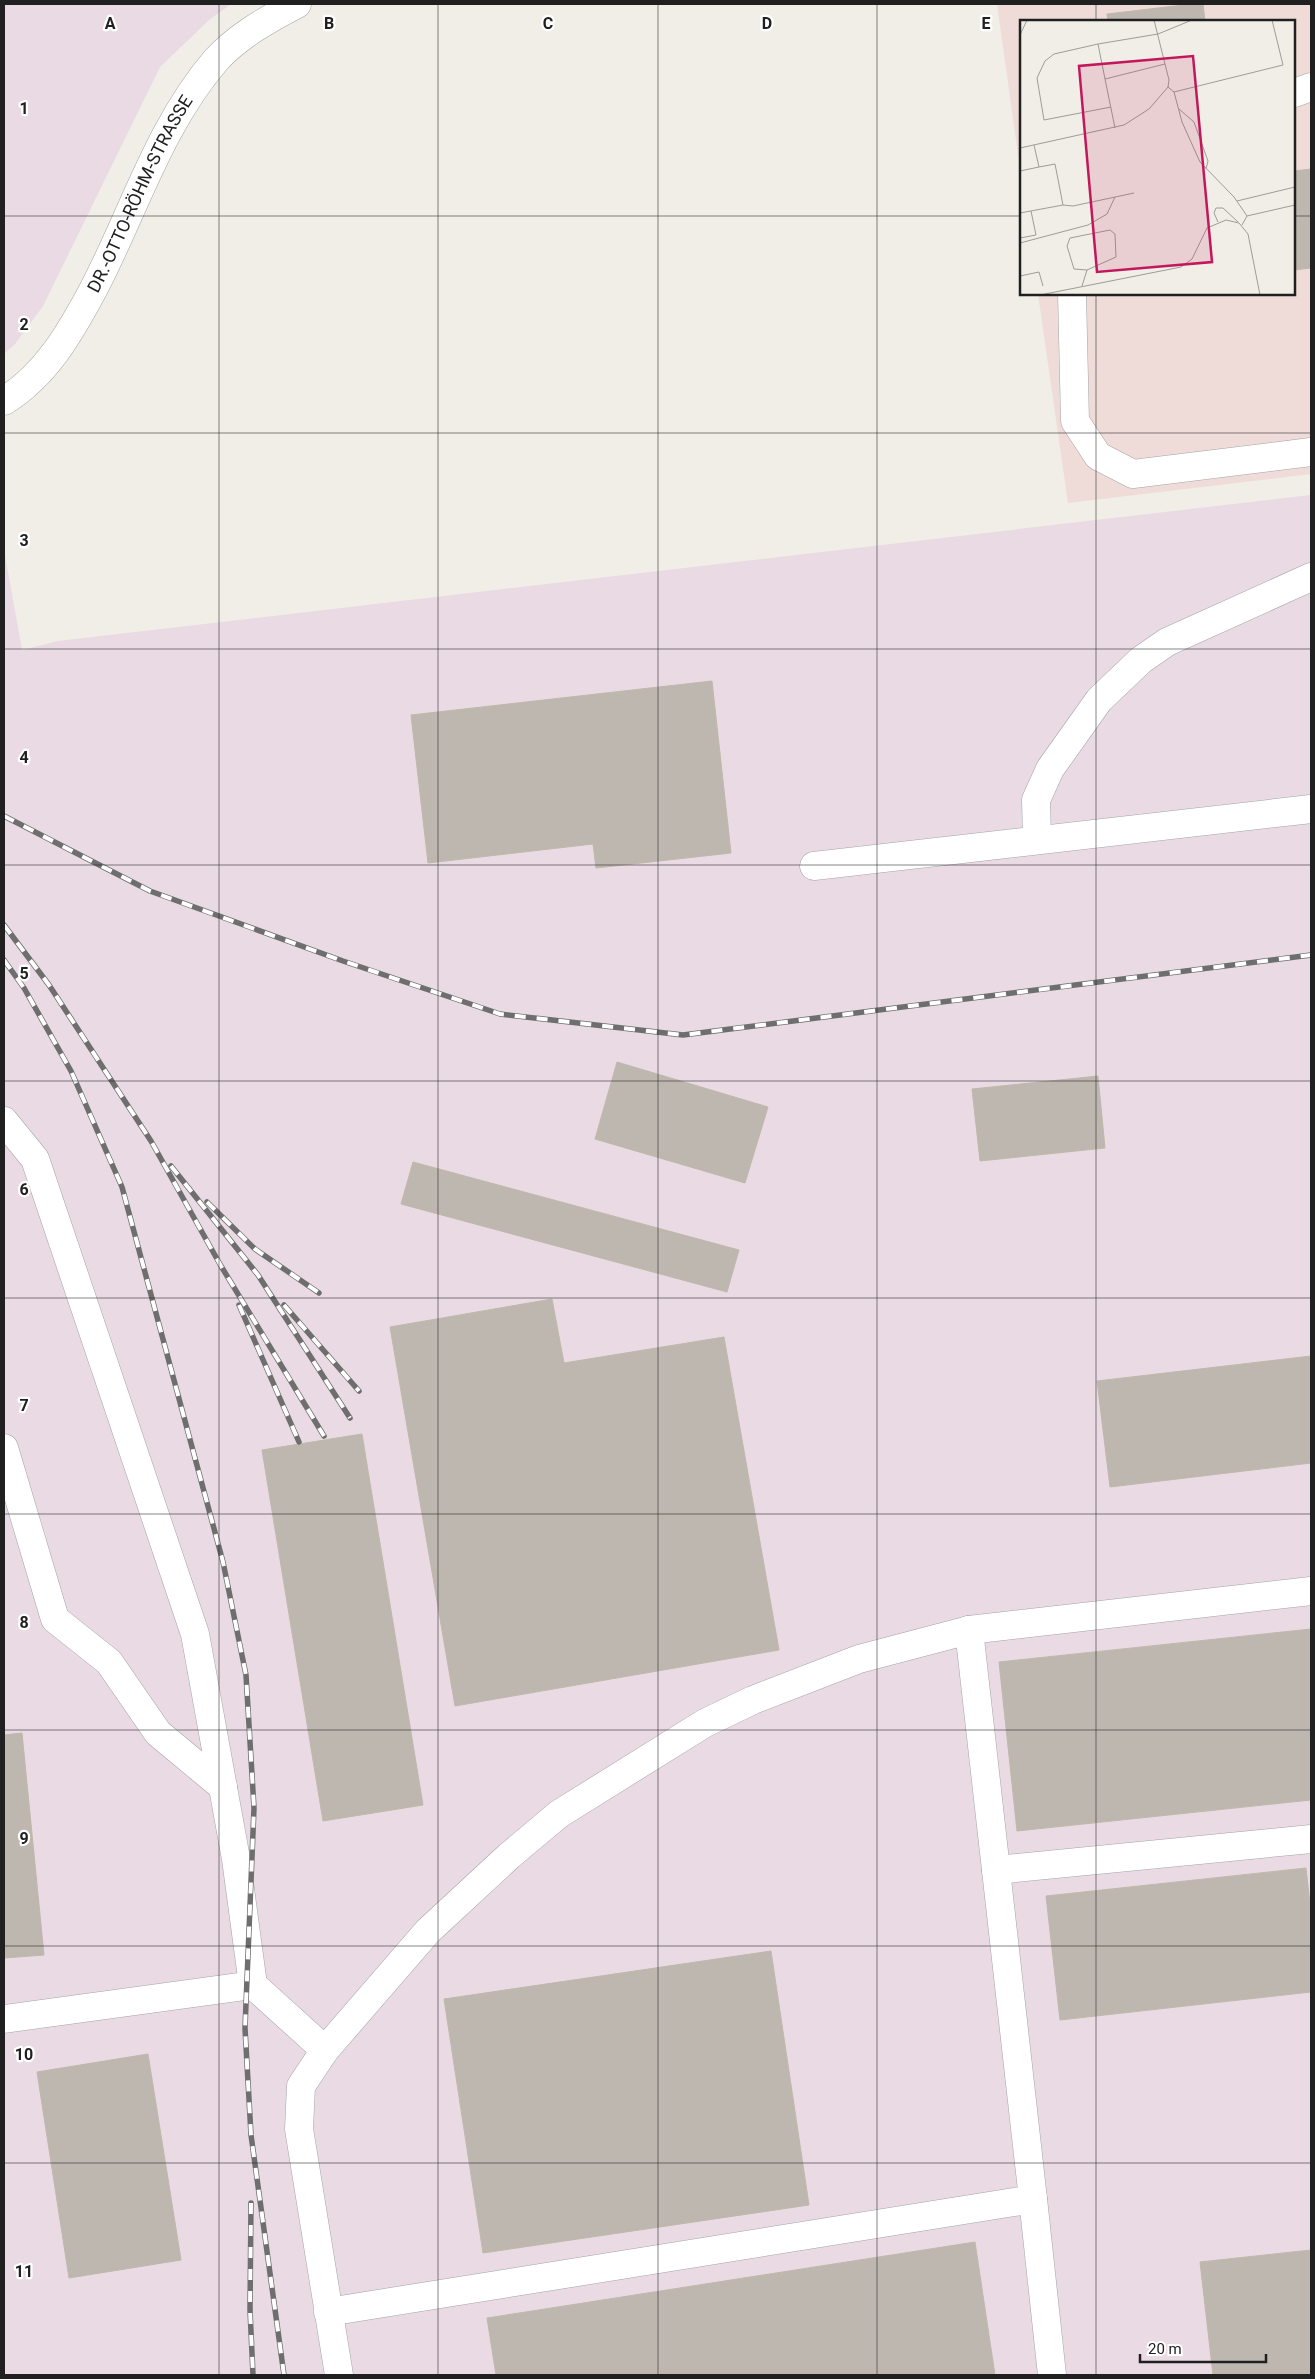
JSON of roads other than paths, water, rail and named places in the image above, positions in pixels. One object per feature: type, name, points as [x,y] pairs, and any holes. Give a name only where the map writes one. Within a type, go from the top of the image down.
[{"type":"street","name":"DR.-OTTO-RÖHM-STRASSE","points":[[4,401],[19,392],[40,372],[66,337],[102,274],[167,134],[190,95],[217,60],[241,38],[297,4]]},
{"type":"street","points":[[1295,93],[1311,87]]},
{"type":"street","points":[[1072,295],[1075,421],[1098,456],[1133,474],[1311,452]]},
{"type":"street","points":[[1037,840],[1036,800],[1050,768],[1099,700],[1141,660],[1167,642],[1311,577]]},
{"type":"street","points":[[814,866],[1311,809]]},
{"type":"street","points":[[4,1121],[35,1159],[195,1634],[236,1859],[253,1986],[325,2050]]},
{"type":"street","points":[[4,1448],[55,1619],[109,1662],[158,1733],[223,1787]]},
{"type":"street","points":[[338,2375],[299,2129],[302,2086],[325,2050],[428,1931],[516,1850],[559,1814],[705,1723],[753,1700],[859,1659],[969,1630],[1311,1591]]},
{"type":"street","points":[[969,1630],[1052,2375]]},
{"type":"street","points":[[996,1870],[1311,1839]]},
{"type":"street","points":[[4,2019],[253,1986]]},
{"type":"street","points":[[328,2312],[1033,2200]]},
{"type":"railway","points":[[4,816],[150,891],[343,961],[500,1014],[683,1035],[1311,955]]},
{"type":"railway","points":[[4,925],[49,985],[151,1141],[221,1266],[324,1436]]},
{"type":"railway","points":[[4,960],[24,988],[71,1071],[122,1187],[223,1562],[246,1675],[254,1808],[245,2028],[251,2135],[284,2375]]},
{"type":"railway","points":[[171,1166],[258,1275],[350,1418]]},
{"type":"railway","points":[[207,1202],[255,1249],[319,1293]]},
{"type":"railway","points":[[239,1305],[299,1442]]},
{"type":"railway","points":[[284,1305],[359,1391]]},
{"type":"railway","points":[[251,2203],[250,2310],[253,2375]]}]
